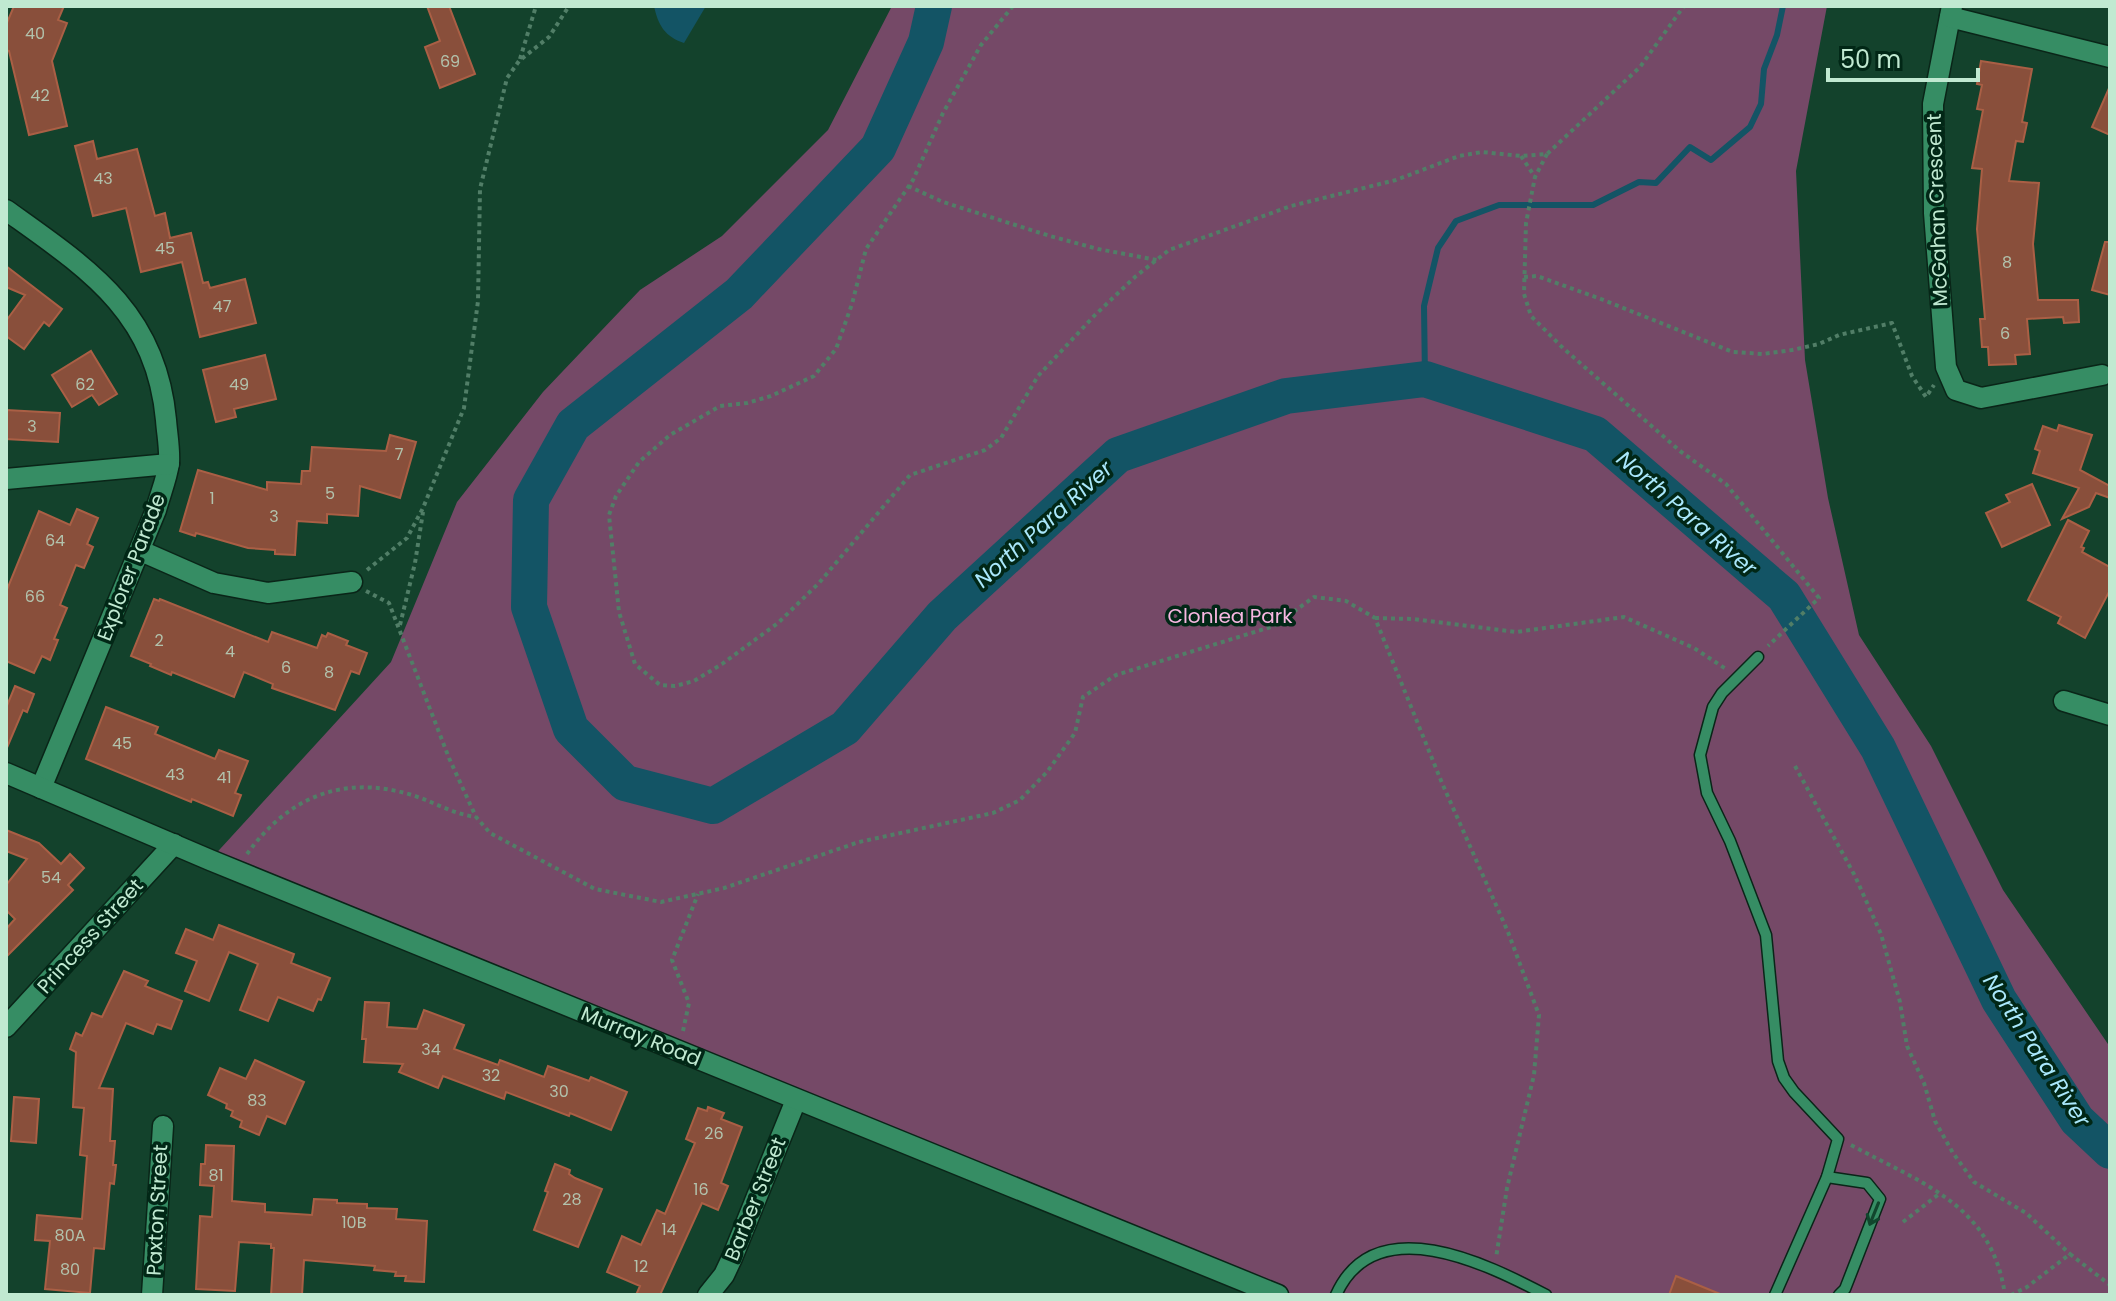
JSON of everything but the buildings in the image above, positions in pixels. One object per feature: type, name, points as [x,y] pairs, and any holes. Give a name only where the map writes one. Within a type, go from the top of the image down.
[{"type":"street","points":[[1951,12],[2110,57]]},
{"type":"street","name":"McGahan Crescent","points":[[1946,367],[1934,213],[1933,104],[1951,12]]},
{"type":"street","name":"Explorer Parade","points":[[6,210],[85,267],[132,320],[160,375],[169,464],[141,551],[41,788]]},
{"type":"street","points":[[1946,367],[1956,390],[1981,398],[2102,375]]},
{"type":"street","points":[[6,479],[169,464]]},
{"type":"street","points":[[141,551],[214,583],[268,593],[352,582]]},
{"type":"street","points":[[2064,701],[2110,715]]},
{"type":"street","name":"Murray Road","points":[[6,773],[679,1052],[1278,1295]]},
{"type":"street","name":"Princess Street","points":[[6,1027],[174,844]]},
{"type":"street","name":"Barber Street","points":[[708,1295],[724,1275],[732,1258],[796,1100]]},
{"type":"street","name":"Paxton Street","points":[[152,1295],[163,1126]]},
{"type":"lane","points":[[1758,657],[1713,707],[1700,755],[1707,793],[1730,841],[1766,935],[1778,1061],[1784,1078],[1838,1139],[1827,1177],[1776,1295]]},
{"type":"lane","points":[[1827,1177],[1867,1183],[1880,1199],[1845,1289],[1839,1295]]},
{"type":"lane","points":[[1336,1295],[1348,1272],[1358,1264],[1389,1251],[1409,1249],[1461,1256],[1495,1268],[1546,1295]]},
{"type":"path","points":[[519,61],[536,6]]},
{"type":"path","points":[[569,6],[549,37],[519,61],[507,78],[480,189],[478,301],[464,408],[423,508],[407,538],[352,582],[389,603],[416,679],[476,817],[490,833],[595,889],[661,902],[724,888],[859,842],[993,813],[1020,800],[1047,772],[1075,733],[1083,697],[1116,675],[1274,626],[1314,597],[1346,601],[1375,618],[1413,619],[1516,632],[1624,617],[1703,653],[1736,679]]},
{"type":"path","points":[[1013,6],[981,45],[943,113],[908,186],[866,249],[836,349],[814,376],[771,396],[720,406],[670,435],[639,462],[616,496],[609,515],[619,612],[635,664],[660,685],[675,686],[694,681],[778,623],[819,583],[910,475],[985,450],[1001,438],[1038,376],[1095,315],[1169,250],[1317,198],[1396,180],[1459,156],[1482,152],[1521,156],[1547,154]]},
{"type":"path","points":[[1684,6],[1640,67],[1547,154],[1535,177],[1526,223],[1524,294],[1531,316],[1563,348],[1680,451],[1726,484],[1819,598],[1758,657]]},
{"type":"path","points":[[1521,156],[1535,177]]},
{"type":"path","points":[[908,186],[943,202],[1050,236],[1157,260]]},
{"type":"path","points":[[1524,277],[1537,276],[1589,294],[1733,352],[1763,354],[1792,350],[1892,323],[1912,376],[1926,397],[1946,367]]},
{"type":"path","points":[[399,627],[415,563],[423,508]]},
{"type":"path","points":[[1375,618],[1442,783],[1508,932],[1539,1015],[1534,1075],[1507,1188],[1495,1268]]},
{"type":"path","points":[[1795,766],[1855,876],[1881,934],[1900,1002],[1907,1046],[1924,1083],[1935,1121],[1953,1153],[1974,1182],[2026,1213],[2070,1254],[2110,1285]]},
{"type":"path","points":[[236,869],[290,808],[332,791],[371,787],[390,789],[429,800],[459,815],[476,817]]},
{"type":"path","points":[[679,1052],[689,1003],[672,960],[698,894]]},
{"type":"path","points":[[1838,1139],[1962,1208],[1983,1232],[1994,1251],[2008,1295],[2027,1287],[2070,1254]]},
{"type":"path","points":[[1903,1222],[1939,1194]]},
{"type":"green space","name":"Clonlea Park","points":[[892,6],[1827,6],[1796,171],[1805,360],[1828,498],[1859,635],[1931,746],[2003,890],[2110,1047],[2110,1295],[1278,1295],[210,860],[391,662],[457,502],[543,392],[640,290],[722,236],[828,130]]},
{"type":"water","points":[[654,6],[706,6],[684,43],[663,29]]},
{"type":"waterway","name":"North Para River","points":[[934,6],[926,42],[878,148],[739,294],[573,425],[531,500],[529,607],[571,729],[625,783],[713,806],[845,728],[942,616],[1118,455],[1286,396],[1425,379],[1595,434],[1784,596],[1878,748],[1999,1000],[2077,1120],[2110,1151]]},
{"type":"waterway","points":[[1425,379],[1424,306],[1438,248],[1456,221],[1499,205],[1593,205],[1639,182],[1656,183],[1690,147],[1711,160],[1750,127],[1761,104],[1764,69],[1777,35],[1783,6]]}]
